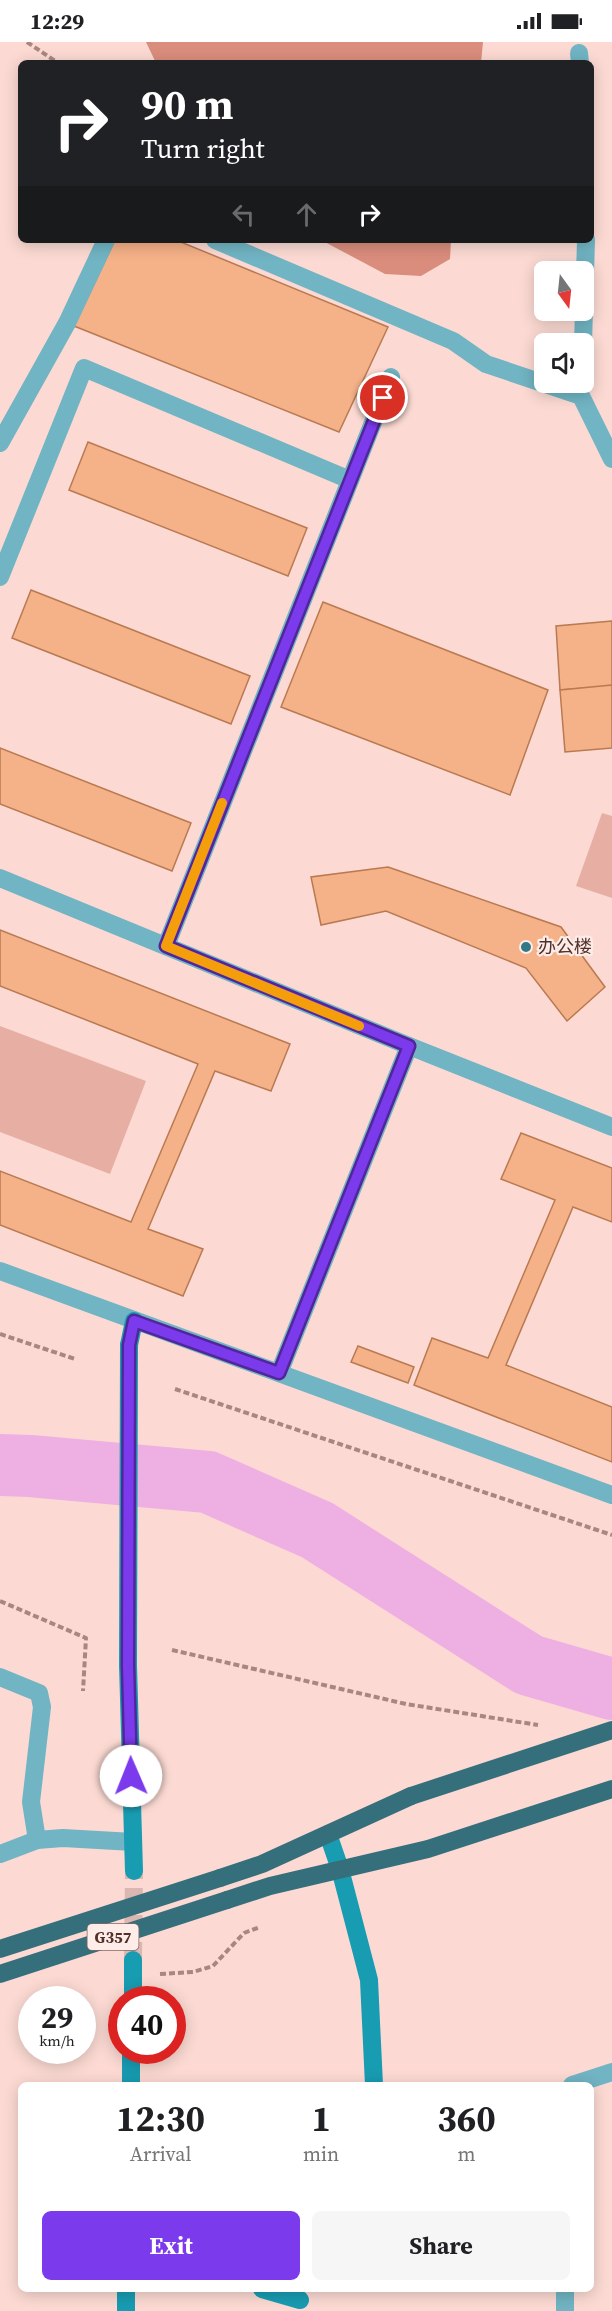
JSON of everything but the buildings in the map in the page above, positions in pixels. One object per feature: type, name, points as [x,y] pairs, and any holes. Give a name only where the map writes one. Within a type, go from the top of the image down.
[{"type":"highway","name":"G357","points":[[0,1949],[262,1864],[411,1796],[612,1730]]},
{"type":"highway","name":"G357","points":[[0,1974],[270,1886],[428,1849],[612,1789]]},
{"type":"street","points":[[0,443],[67,323],[105,243]]},
{"type":"street","points":[[222,243],[453,341],[486,364],[534,376]]},
{"type":"street","points":[[583,333],[586,243]]},
{"type":"street","points":[[0,577],[84,368],[350,480]]},
{"type":"street","points":[[166,946],[391,377]]},
{"type":"street","points":[[584,393],[612,459]]},
{"type":"street","points":[[0,878],[612,1127]]},
{"type":"street","points":[[279,1373],[409,1046]]},
{"type":"street","points":[[0,1271],[612,1496]]},
{"type":"street","points":[[134,1321],[129,1345],[128,1665],[134,1871]]},
{"type":"street","points":[[0,1677],[39,1693],[42,1707],[31,1802],[38,1840]]},
{"type":"street","points":[[328,1834],[340,1869],[369,1980],[374,2082]]},
{"type":"street","points":[[0,1854],[38,1840],[63,1838],[133,1842]]},
{"type":"street","points":[[133,1960],[133,1986]]},
{"type":"street","points":[[131,2064],[131,2082]]},
{"type":"street","points":[[581,2082],[612,2072]]},
{"type":"street","points":[[126,2292],[126,2311]]},
{"type":"street","points":[[272,2292],[300,2300]]},
{"type":"street","points":[[565,2292],[565,2311]]},
{"type":"path","points":[[27,42],[54,60]]},
{"type":"path","points":[[0,1334],[75,1359]]},
{"type":"path","points":[[175,1389],[612,1535]]},
{"type":"path","points":[[0,1601],[86,1638],[83,1691]]},
{"type":"path","points":[[172,1650],[406,1704],[545,1726]]},
{"type":"path","points":[[155,1974],[193,1972],[213,1966],[244,1933],[260,1927]]},
{"type":"shaded area","points":[[146,42],[483,42],[481,60],[155,60]]},
{"type":"shaded area","points":[[327,243],[451,243],[450,259],[421,276],[385,274]]},
{"type":"shaded area","points":[[602,813],[612,816],[612,898],[576,886]]},
{"type":"shaded area","points":[[0,1026],[146,1081],[110,1174],[0,1132]]},
{"type":"waterway","points":[[0,1465],[208,1482],[317,1530],[529,1665],[612,1689]]},
{"type":"tunnel","points":[[133,1960],[134,1871]]},
{"type":"slow traffic","points":[[222,803],[166,946],[359,1026]]},
{"type":"place","name":"办公楼","points":[[526,947]]},
{"type":"route","points":[[131,1776],[128,1665],[129,1345],[134,1321],[279,1373],[409,1046],[166,946],[383,398]]}]
